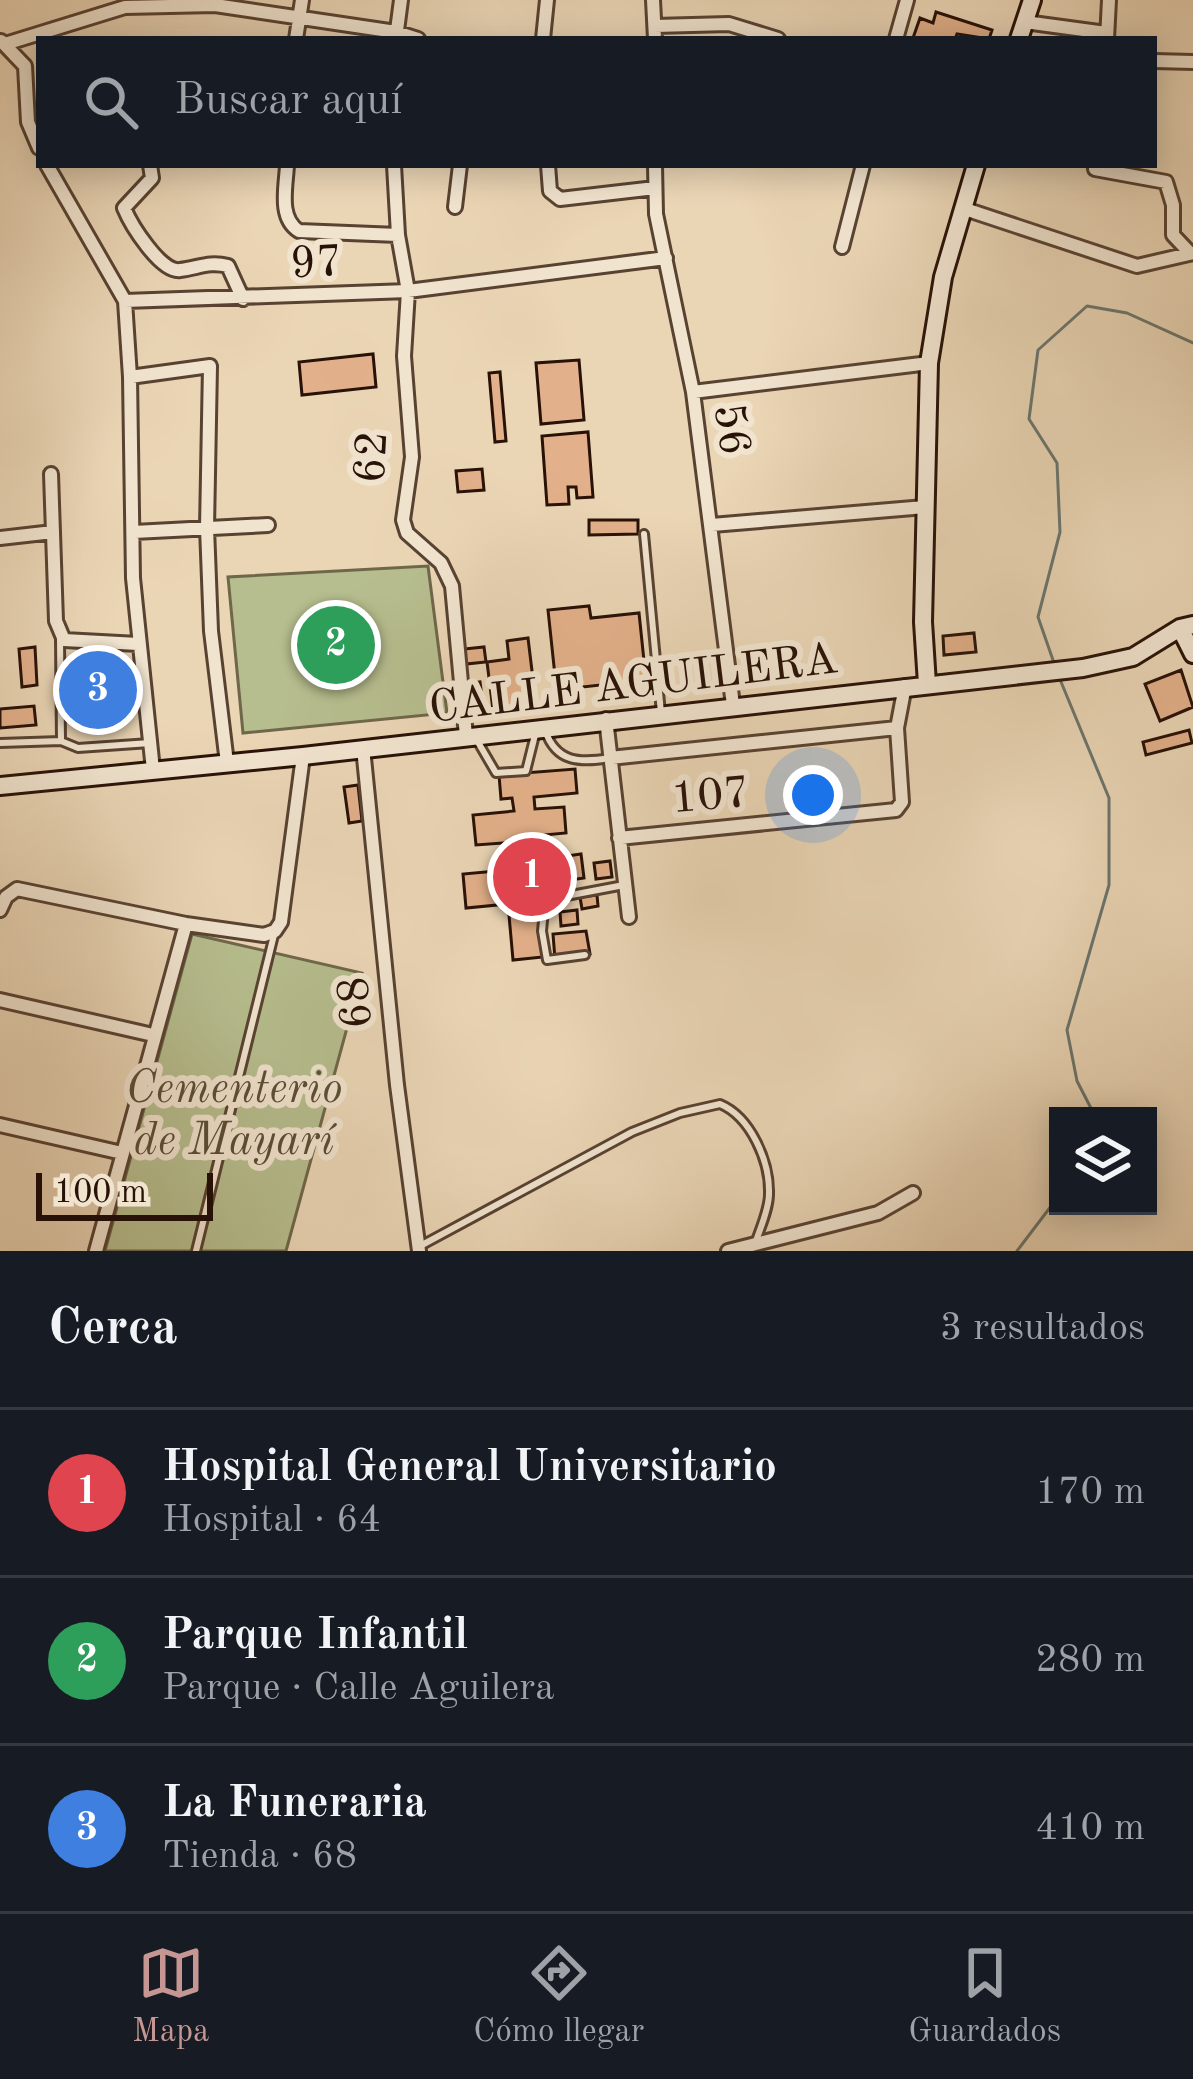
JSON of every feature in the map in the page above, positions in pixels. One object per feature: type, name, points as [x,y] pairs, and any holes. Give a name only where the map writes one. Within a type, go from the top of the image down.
[{"type":"main road","points":[[1022,31],[1032,0]]},
{"type":"main road","points":[[927,684],[923,622],[929,363],[943,277],[975,168]]},
{"type":"main road","points":[[1193,610],[1187,627],[1193,654]]},
{"type":"main road","name":"CALLE AGUILERA","points":[[0,786],[1084,668],[1133,657],[1187,627]]},
{"type":"street","points":[[296,36],[302,0]]},
{"type":"street","points":[[36,141],[28,122],[34,84],[25,66],[2,42],[125,7],[215,5],[396,35],[400,0]]},
{"type":"street","points":[[543,36],[547,0]]},
{"type":"street","points":[[653,0],[655,32],[729,24],[768,36]]},
{"type":"street","points":[[897,36],[907,0]]},
{"type":"street","points":[[1022,31],[1106,36],[1109,0]]},
{"type":"street","points":[[1157,61],[1193,62]]},
{"type":"street","points":[[48,168],[125,301],[138,644],[153,770]]},
{"type":"street","points":[[150,168],[152,178],[124,208],[135,229],[168,269],[228,266],[242,299]]},
{"type":"street","points":[[286,168],[285,211],[290,225],[299,231],[398,235]]},
{"type":"street","name":"62","points":[[394,168],[398,235],[408,291],[404,356],[412,457],[403,520],[407,533],[442,563],[452,586],[469,735]]},
{"type":"street","points":[[455,207],[460,168]]},
{"type":"street","points":[[548,168],[554,198],[655,188]]},
{"type":"street","name":"56","points":[[655,168],[656,214],[693,392],[733,705]]},
{"type":"street","points":[[842,247],[862,168]]},
{"type":"street","points":[[1095,168],[1166,182],[1174,235],[1192,253]]},
{"type":"street","points":[[962,208],[1137,266],[1192,253]]},
{"type":"street","name":"97","points":[[125,301],[408,291],[666,258]]},
{"type":"street","points":[[693,392],[929,363]]},
{"type":"street","points":[[130,377],[210,366],[207,528],[211,632],[227,763]]},
{"type":"street","points":[[51,474],[60,634],[64,640],[138,644]]},
{"type":"street","points":[[712,525],[925,507]]},
{"type":"street","points":[[134,532],[268,525]]},
{"type":"street","points":[[0,538],[53,532]]},
{"type":"street","name":"107","points":[[619,838],[896,810],[902,802],[897,728],[905,686]]},
{"type":"street","points":[[606,719],[629,917]]},
{"type":"street","points":[[610,758],[897,728]]},
{"type":"street","name":"68","points":[[363,748],[397,1085],[419,1249]]},
{"type":"street","points":[[0,910],[17,889],[186,924],[264,935],[275,931],[281,922],[303,756]]},
{"type":"street","points":[[97,1251],[186,924]]},
{"type":"street","points":[[0,1000],[153,1035]]},
{"type":"street","points":[[0,1125],[122,1154]]},
{"type":"street","points":[[732,1251],[756,1241],[878,1213],[913,1193]]},
{"type":"lane","points":[[644,534],[661,712]]},
{"type":"lane","points":[[60,634],[61,742]]},
{"type":"lane","points":[[469,735],[496,773],[526,771],[540,727]]},
{"type":"lane","points":[[540,727],[564,757],[583,762],[610,758]]},
{"type":"lane","points":[[0,743],[61,742],[77,748],[150,742]]},
{"type":"lane","points":[[585,956],[547,960],[544,900],[624,885]]},
{"type":"lane","points":[[196,1251],[275,931]]},
{"type":"lane","points":[[419,1249],[632,1132],[680,1113],[721,1105],[742,1116],[766,1167],[770,1197],[756,1241]]},
{"type":"green space","points":[[428,566],[447,713],[243,733],[228,577]]},
{"type":"green space","name":"Cementerio de Mayarí","points":[[192,934],[362,973],[286,1251],[105,1251]]},
{"type":"building","points":[[936,12],[992,30],[990,36],[914,36],[920,18],[933,23]]},
{"type":"building","points":[[373,354],[376,387],[302,395],[299,362]]},
{"type":"building","points":[[579,360],[584,420],[541,424],[536,363]]},
{"type":"building","points":[[500,372],[506,441],[495,442],[489,373]]},
{"type":"building","points":[[588,432],[593,497],[577,498],[576,487],[568,487],[569,504],[547,505],[542,436]]},
{"type":"building","points":[[482,469],[484,490],[458,492],[456,471]]},
{"type":"building","points":[[589,520],[638,520],[638,534],[589,535]]},
{"type":"building","points":[[589,606],[591,618],[639,613],[646,680],[573,688],[574,702],[558,704],[548,610]]},
{"type":"building","points":[[974,633],[976,652],[944,655],[943,636]]},
{"type":"building","points":[[528,638],[536,704],[493,710],[487,662],[509,659],[507,641]]},
{"type":"building","points":[[35,647],[37,685],[22,687],[19,649]]},
{"type":"building","points":[[484,647],[486,662],[466,664],[464,649]]},
{"type":"building","points":[[121,669],[126,701],[71,710],[66,678]]},
{"type":"building","points":[[1181,670],[1193,707],[1160,721],[1145,684]]},
{"type":"building","points":[[480,682],[483,704],[472,705],[470,683]]},
{"type":"building","points":[[34,706],[36,725],[0,728],[0,709]]},
{"type":"building","points":[[1189,730],[1192,743],[1146,755],[1143,742]]},
{"type":"building","points":[[575,769],[577,793],[534,797],[535,809],[564,807],[566,833],[533,836],[543,957],[513,960],[508,904],[466,908],[463,874],[518,869],[515,842],[476,845],[473,815],[514,811],[512,798],[501,799],[499,775]]},
{"type":"building","points":[[358,785],[362,821],[349,823],[344,787]]},
{"type":"building","points":[[581,854],[584,878],[556,882],[553,858]]},
{"type":"building","points":[[610,861],[612,877],[596,879],[594,863]]},
{"type":"building","points":[[597,895],[598,906],[582,909],[580,897]]},
{"type":"building","points":[[577,910],[578,924],[561,926],[560,912]]},
{"type":"building","points":[[586,931],[590,954],[555,959],[553,934]]},
{"type":"waterway","points":[[1054,663],[1038,617],[1060,532],[1057,463],[1029,419],[1038,350],[1087,306],[1127,313],[1193,343]]},
{"type":"waterway","points":[[1059,677],[1109,798],[1109,885],[1067,1030],[1077,1081],[1090,1107]]},
{"type":"waterway","points":[[1017,1251],[1049,1209]]},
{"type":"place","name":"Parque Infantil","points":[[336,645]]},
{"type":"place","name":"La Funeraria","points":[[98,690]]},
{"type":"place","name":"Hospital General Universitario","points":[[532,877]]}]
